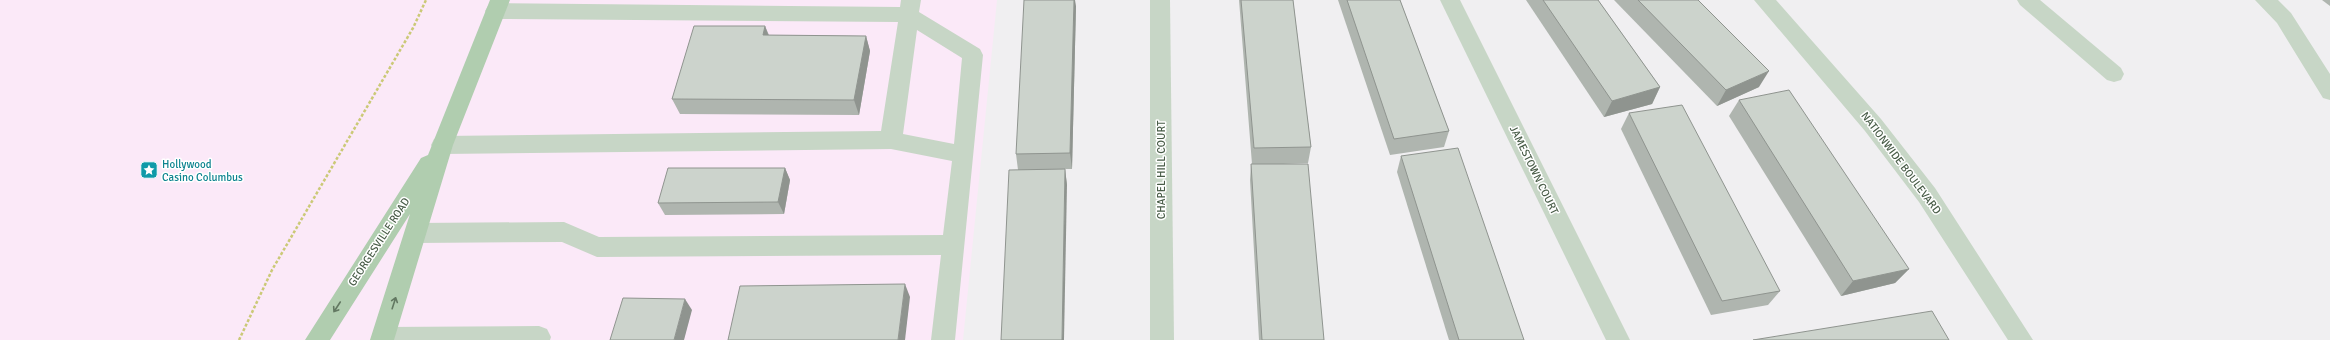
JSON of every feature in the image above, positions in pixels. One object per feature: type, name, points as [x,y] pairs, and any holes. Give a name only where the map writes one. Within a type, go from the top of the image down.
[{"type":"main road","name":"GEORGESVILLE ROAD","points":[[382,339],[442,145],[498,5]]},
{"type":"main road","name":"GEORGESVILLE ROAD","points":[[317,340],[442,145]]},
{"type":"street","name":"CHAPEL HILL COURT","points":[[1160,0],[1162,340]]},
{"type":"street","name":"JAMESTOWN COURT","points":[[1450,0],[1618,340]]},
{"type":"street","name":"NATIONWIDE BOULEVARD","points":[[1764,0],[1873,125],[1927,194],[2021,340]]},
{"type":"street","points":[[2027,0],[2114,74]]},
{"type":"street","points":[[2265,0],[2284,18],[2330,92]]},
{"type":"street","points":[[498,5],[910,8],[973,55],[964,155],[943,340]]},
{"type":"street","points":[[891,140],[910,8]]},
{"type":"street","points":[[442,145],[891,140],[964,155]]},
{"type":"street","points":[[416,233],[564,232],[597,247],[954,245]]},
{"type":"street","points":[[382,339],[539,337],[538,340]]},
{"type":"path","points":[[239,340],[272,270],[413,28],[426,0]]},
{"type":"shaded area","points":[[0,0],[997,0],[963,340],[0,340]]},
{"type":"building","points":[[1024,0],[1074,0],[1070,153],[1016,154]]},
{"type":"building","points":[[1241,0],[1293,0],[1311,147],[1254,148]]},
{"type":"building","points":[[1347,0],[1400,0],[1449,131],[1394,139]]},
{"type":"building","points":[[1543,0],[1598,0],[1660,87],[1612,101]]},
{"type":"building","points":[[1638,0],[1698,0],[1769,71],[1726,90]]},
{"type":"building","points":[[694,26],[765,26],[763,35],[866,36],[854,100],[672,99]]},
{"type":"building","points":[[1789,90],[1909,269],[1853,281],[1739,100]]},
{"type":"building","points":[[1682,105],[1780,291],[1722,301],[1629,113]]},
{"type":"building","points":[[1458,148],[1524,340],[1459,340],[1401,156]]},
{"type":"building","points":[[1251,164],[1308,164],[1324,340],[1262,340]]},
{"type":"building","points":[[668,168],[785,168],[778,202],[658,203]]},
{"type":"building","points":[[1065,169],[1062,340],[1001,340],[1009,170]]},
{"type":"building","points":[[905,284],[898,340],[728,340],[740,286]]},
{"type":"building","points":[[623,298],[685,299],[674,340],[610,340]]},
{"type":"building","points":[[1932,311],[1949,340],[1753,340]]},
{"type":"place","name":"Hollywood Casino Columbus","points":[[149,170]]}]
